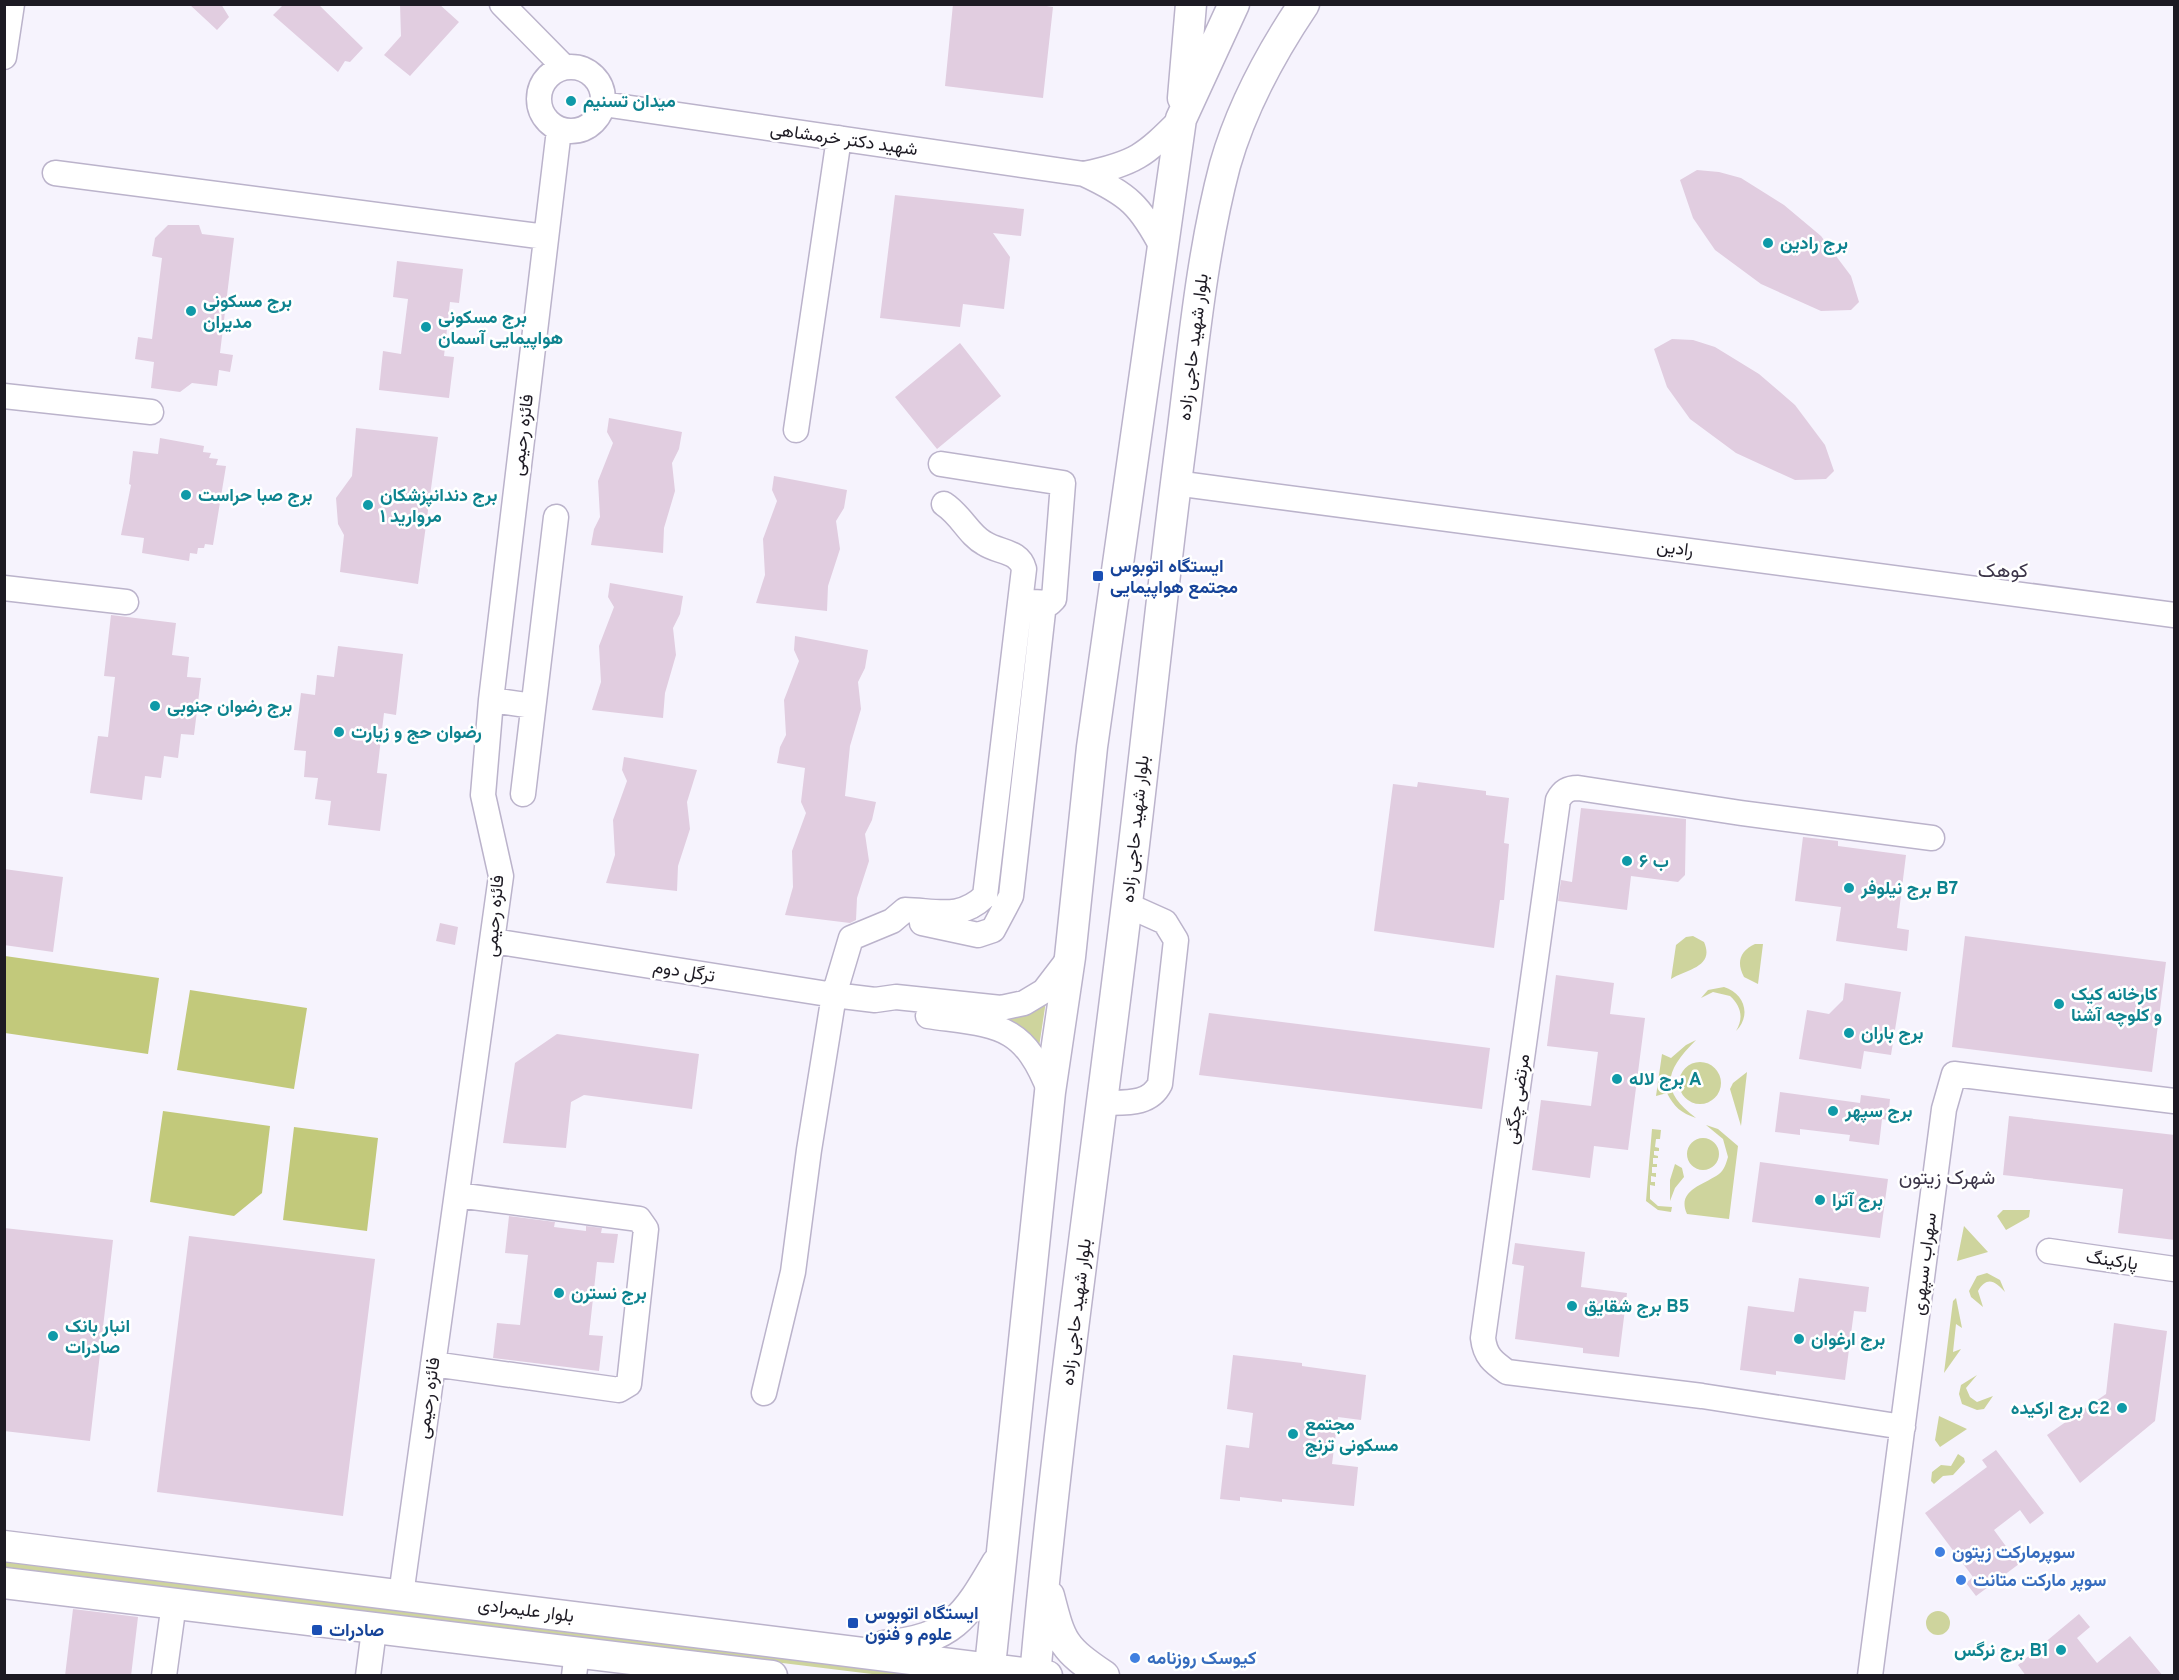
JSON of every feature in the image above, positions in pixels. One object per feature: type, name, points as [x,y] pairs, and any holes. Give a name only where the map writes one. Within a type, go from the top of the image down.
[{"type":"main road","points":[[989,1672],[1050,1092],[1071,946],[1092,747],[1181,119],[1191,4]]},
{"type":"main road","points":[[1181,119],[1234,4]]},
{"type":"main road","name":"بلوار شهید حاجی زاده","points":[[1039,1675],[1044,1576],[1127,905],[1175,483],[1205,257],[1226,162],[1252,94],[1287,29],[1304,4]]},
{"type":"main road","points":[[1071,946],[1082,946],[1094,950],[1115,943],[1122,937]]},
{"type":"main road","name":"بلوار علیمرادی","points":[[4,1546],[847,1650],[989,1672],[1039,1675]]},
{"type":"main road","points":[[847,1650],[909,1644],[941,1633],[970,1608],[1002,1555]]},
{"type":"main road","points":[[1044,1576],[1059,1636],[1070,1652],[1104,1676]]},
{"type":"main road","name":"بلوار علیمرادی","points":[[4,1583],[174,1602],[374,1630],[576,1664],[767,1675]]},
{"type":"street","points":[[4,57],[12,4]]},
{"type":"street","points":[[502,4],[564,68]]},
{"type":"street","points":[[564,68],[585,70],[599,84],[603,104],[600,114],[587,128],[578,131],[559,130],[543,117],[538,97],[546,78],[564,68]]},
{"type":"street","name":"شهید دکتر خرمشاهی","points":[[603,104],[1084,174],[1114,188],[1133,201],[1147,219],[1163,249]]},
{"type":"street","name":"شهید دکتر خرمشاهی","points":[[1084,174],[1133,161],[1152,147],[1181,119]]},
{"type":"street","name":"فائزه رحیمی","points":[[401,1595],[501,876],[483,795],[490,700],[559,130]]},
{"type":"street","points":[[796,430],[839,138]]},
{"type":"street","points":[[55,173],[546,237]]},
{"type":"street","points":[[4,396],[151,412]]},
{"type":"street","points":[[941,464],[1063,483],[1054,599],[1052,603],[1032,602]]},
{"type":"street","name":"رادین","points":[[1175,483],[2175,615]]},
{"type":"street","points":[[764,1393],[793,1272],[809,1150],[834,995],[852,938],[892,921],[926,923],[978,935],[993,930],[1011,896],[1032,602],[1022,560],[1012,553],[997,550],[981,542],[957,513],[944,504]]},
{"type":"street","points":[[523,794],[556,517]]},
{"type":"street","points":[[4,588],[126,602]]},
{"type":"street","points":[[490,700],[533,706]]},
{"type":"street","name":"مرتضی چگنی","points":[[1903,1427],[1702,1396],[1507,1372],[1490,1360],[1484,1349],[1484,1338],[1558,800],[1565,790],[1578,788],[1741,813],[1932,838]]},
{"type":"street","points":[[1102,1103],[1146,1100],[1155,1093],[1160,1084],[1176,940],[1165,922],[1127,905]]},
{"type":"street","name":"ترگل دوم","points":[[493,941],[834,995],[875,1000],[896,997],[1001,1008],[1024,1003],[1044,991],[1071,946]]},
{"type":"street","name":"ترگل دوم","points":[[875,1000],[900,1011],[980,1023],[1006,1032],[1022,1041],[1034,1055],[1050,1092]]},
{"type":"street","name":"سهراب سپهری","points":[[1870,1676],[1944,1109],[1954,1074],[2175,1101]]},
{"type":"street","points":[[433,1364],[619,1390],[629,1384],[646,1229],[643,1223],[639,1219],[457,1195]]},
{"type":"street","name":"پارکینگ","points":[[2049,1251],[2175,1269]]},
{"type":"street","points":[[164,1676],[174,1602]]},
{"type":"street","points":[[368,1676],[374,1630]]},
{"type":"green space","points":[[1693,936],[1704,942],[1706,957],[1698,966],[1671,979],[1676,945],[1686,937]]},
{"type":"green space","points":[[1755,944],[1763,944],[1758,984],[1744,977],[1740,966],[1743,954]]},
{"type":"green space","points":[[5,956],[159,978],[148,1054],[5,1033]]},
{"type":"green space","points":[[1724,987],[1737,994],[1744,1005],[1744,1018],[1736,1031],[1741,1017],[1737,1004],[1730,996],[1713,992],[1701,998],[1708,990]]},
{"type":"green space","points":[[190,990],[307,1008],[294,1089],[177,1070]]},
{"type":"green space","points":[[1046,1001],[1039,1047],[1022,1030],[995,1019],[1033,1012]]},
{"type":"green space","points":[[1696,1040],[1678,1061],[1670,1080],[1676,1098],[1696,1118],[1678,1109],[1667,1093],[1656,1096],[1662,1054],[1671,1058]]},
{"type":"green space","points":[[1700,1062],[1715,1068],[1721,1083],[1715,1098],[1700,1104],[1685,1098],[1679,1083],[1685,1068]]},
{"type":"green space","points":[[1747,1072],[1741,1126],[1730,1089],[1733,1083]]},
{"type":"green space","points":[[163,1111],[270,1126],[262,1193],[234,1216],[150,1202]]},
{"type":"green space","points":[[1706,1125],[1718,1129],[1738,1146],[1729,1219],[1687,1214],[1685,1206],[1688,1194],[1721,1172],[1728,1157],[1723,1139]]},
{"type":"green space","points":[[294,1127],[378,1138],[367,1231],[283,1220]]},
{"type":"green space","points":[[1652,1129],[1661,1130],[1660,1139],[1656,1139],[1655,1147],[1659,1148],[1659,1151],[1654,1151],[1654,1155],[1658,1158],[1653,1158],[1653,1164],[1657,1164],[1657,1167],[1652,1167],[1652,1173],[1656,1173],[1656,1177],[1651,1176],[1651,1182],[1655,1182],[1655,1186],[1650,1185],[1650,1199],[1658,1206],[1672,1207],[1671,1212],[1658,1210],[1646,1201]]},
{"type":"green space","points":[[1703,1138],[1714,1143],[1719,1154],[1714,1165],[1703,1170],[1692,1165],[1687,1154],[1692,1143]]},
{"type":"green space","points":[[1675,1164],[1682,1168],[1684,1177],[1675,1188],[1670,1201],[1670,1180]]},
{"type":"green space","points":[[2003,1210],[2030,1210],[2029,1217],[2006,1230],[1997,1216]]},
{"type":"green space","points":[[1964,1226],[1988,1252],[1957,1261]]},
{"type":"green space","points":[[1987,1273],[2000,1280],[2005,1292],[1994,1283],[1985,1283],[1978,1291],[1983,1307],[1971,1297],[1969,1291],[1977,1276]]},
{"type":"green space","points":[[1956,1298],[1962,1328],[1956,1324],[1953,1352],[1961,1349],[1944,1373],[1953,1301]]},
{"type":"green space","points":[[1977,1375],[1966,1388],[1970,1397],[1977,1402],[1993,1396],[1984,1409],[1977,1410],[1962,1404],[1959,1394],[1961,1385]]},
{"type":"green space","points":[[1939,1416],[1967,1429],[1940,1447],[1935,1440]]},
{"type":"green space","points":[[1958,1454],[1964,1458],[1965,1462],[1953,1475],[1943,1476],[1934,1484],[1931,1481],[1932,1472],[1941,1465],[1951,1466]]},
{"type":"green space","points":[[5,1558],[916,1670],[915,1675],[880,1675],[5,1567]]},
{"type":"green space","points":[[1938,1611],[1946,1615],[1950,1623],[1946,1631],[1938,1635],[1930,1631],[1926,1623],[1930,1615]]},
{"type":"building","points":[[189,4],[221,4],[229,17],[217,30]]},
{"type":"building","points":[[284,4],[318,4],[363,48],[350,62],[345,61],[338,72],[273,15]]},
{"type":"building","points":[[400,4],[439,4],[459,22],[410,76],[384,55],[401,36]]},
{"type":"building","points":[[953,4],[1034,4],[1053,7],[1043,98],[945,86]]},
{"type":"building","name":"برج رادین","points":[[1697,170],[1719,172],[1741,178],[1784,205],[1821,236],[1851,276],[1859,302],[1851,310],[1821,311],[1761,284],[1715,250],[1693,218],[1680,180]]},
{"type":"building","points":[[895,195],[1024,209],[1021,236],[993,233],[1010,257],[1004,309],[963,304],[960,327],[880,318]]},
{"type":"building","name":"برج مسکونی مدیران","points":[[168,225],[199,225],[202,234],[234,238],[220,353],[233,355],[230,372],[219,370],[217,386],[192,383],[180,392],[151,388],[154,362],[135,359],[138,337],[152,339],[162,258],[152,256],[155,238]]},
{"type":"building","name":"برج مسکونی هواپیمایی آسمان","points":[[397,261],[463,269],[459,303],[450,302],[444,356],[454,357],[449,398],[379,390],[383,351],[401,354],[408,299],[393,297]]},
{"type":"building","points":[[1672,339],[1693,340],[1715,347],[1759,374],[1795,405],[1825,445],[1834,471],[1826,479],[1795,480],[1736,453],[1690,419],[1667,387],[1654,349]]},
{"type":"building","points":[[960,343],[1001,396],[937,449],[895,397]]},
{"type":"building","points":[[609,418],[682,432],[679,449],[672,463],[675,491],[664,528],[663,553],[591,545],[594,529],[600,517],[598,481],[613,443],[607,432]]},
{"type":"building","name":"برج دندانپزشکان مروارید ۱","points":[[356,428],[438,437],[418,584],[340,572],[344,535],[338,524],[336,498],[352,476]]},
{"type":"building","name":"برج صبا حراست","points":[[160,438],[204,446],[203,452],[211,453],[209,458],[218,459],[216,465],[226,466],[213,545],[205,544],[204,548],[198,548],[197,554],[190,553],[189,561],[142,553],[144,538],[121,535],[131,485],[129,484],[133,451],[158,454]]},
{"type":"building","points":[[774,476],[847,490],[844,508],[836,521],[840,549],[828,586],[827,611],[756,603],[765,575],[763,539],[777,501],[772,490]]},
{"type":"building","points":[[610,583],[683,596],[680,614],[673,628],[676,655],[665,693],[663,718],[592,710],[601,682],[599,646],[614,607],[608,597]]},
{"type":"building","name":"برج رضوان جنوبی","points":[[111,615],[176,623],[172,655],[189,657],[187,677],[201,678],[194,735],[181,734],[178,758],[164,756],[161,778],[145,776],[142,800],[90,793],[98,736],[108,737],[115,677],[104,676]]},
{"type":"building","points":[[795,636],[868,650],[865,668],[858,682],[861,709],[850,746],[845,796],[876,802],[872,820],[865,834],[869,861],[857,898],[856,920],[850,923],[785,915],[793,887],[792,851],[806,813],[801,802],[805,768],[777,763],[780,747],[786,735],[784,700],[799,661],[794,650]]},
{"type":"building","name":"رضوان حج و زیارت","points":[[338,646],[403,654],[396,715],[384,713],[377,773],[387,774],[380,831],[328,825],[331,801],[315,799],[318,778],[304,777],[306,751],[294,750],[301,693],[315,695],[317,675],[334,677]]},
{"type":"building","points":[[624,757],[697,770],[687,802],[690,829],[678,866],[677,891],[606,883],[615,855],[613,820],[627,781],[622,770]]},
{"type":"building","points":[[1418,782],[1486,791],[1486,795],[1509,798],[1504,843],[1509,844],[1504,900],[1500,900],[1494,948],[1374,931],[1393,784],[1417,787]]},
{"type":"building","name":"ب ۶","points":[[1581,808],[1686,819],[1685,875],[1678,882],[1631,876],[1627,910],[1558,901],[1561,880],[1572,882]]},
{"type":"building","name":"برج نیلوفر B7","points":[[1803,837],[1838,841],[1838,846],[1906,855],[1897,928],[1909,930],[1907,951],[1836,941],[1841,907],[1795,901]]},
{"type":"building","points":[[4,869],[63,877],[53,952],[4,945]]},
{"type":"building","points":[[440,923],[458,927],[455,945],[436,941]]},
{"type":"building","name":"کارخانه کیک و کلوچه آشنا","points":[[1965,936],[2166,962],[2152,1072],[1952,1047]]},
{"type":"building","name":"برج لاله A","points":[[1556,975],[1614,983],[1610,1014],[1645,1018],[1628,1150],[1594,1146],[1590,1178],[1532,1170],[1541,1100],[1591,1106],[1598,1052],[1547,1046]]},
{"type":"building","name":"برج باران","points":[[1845,983],[1901,992],[1891,1055],[1864,1051],[1861,1069],[1799,1059],[1807,1010],[1829,1014],[1843,1000]]},
{"type":"building","points":[[1209,1013],[1490,1048],[1482,1109],[1199,1075]]},
{"type":"building","points":[[557,1034],[699,1054],[692,1109],[584,1095],[571,1102],[566,1148],[503,1143],[515,1063]]},
{"type":"building","name":"برج سپهر","points":[[1780,1092],[1860,1103],[1861,1095],[1890,1099],[1888,1120],[1882,1119],[1879,1145],[1849,1141],[1850,1135],[1800,1129],[1800,1135],[1775,1132]]},
{"type":"building","points":[[2009,1116],[2175,1135],[2175,1240],[2118,1233],[2123,1189],[2003,1175]]},
{"type":"building","name":"برج آترا","points":[[1760,1162],[1888,1179],[1880,1238],[1752,1222]]},
{"type":"building","name":"برج نسترن","points":[[509,1216],[555,1222],[554,1227],[586,1231],[586,1226],[602,1228],[601,1233],[618,1234],[614,1263],[597,1262],[589,1335],[603,1336],[599,1371],[493,1358],[497,1323],[520,1325],[528,1255],[505,1253]]},
{"type":"building","name":"انبار بانک صادرات","points":[[4,1228],[113,1240],[90,1441],[4,1431]]},
{"type":"building","points":[[189,1236],[375,1259],[343,1516],[157,1492]]},
{"type":"building","name":"برج شقایق B5","points":[[1515,1243],[1585,1252],[1581,1287],[1627,1293],[1619,1357],[1583,1353],[1583,1348],[1515,1339],[1524,1266],[1512,1264]]},
{"type":"building","name":"برج ارغوان","points":[[1799,1278],[1869,1287],[1866,1312],[1854,1311],[1845,1380],[1776,1371],[1776,1375],[1740,1370],[1748,1306],[1794,1312]]},
{"type":"building","name":"برج ارکیده C2","points":[[2114,1323],[2167,1331],[2155,1421],[2080,1483],[2047,1435],[2106,1394]]},
{"type":"building","name":"مجتمع مسکونی ترنج","points":[[1233,1355],[1302,1363],[1302,1366],[1366,1375],[1361,1420],[1338,1417],[1332,1464],[1358,1467],[1354,1506],[1282,1499],[1282,1502],[1240,1497],[1240,1501],[1220,1499],[1226,1445],[1249,1448],[1253,1413],[1227,1409]]},
{"type":"building","points":[[1996,1450],[2044,1513],[2030,1524],[2020,1510],[1994,1530],[2019,1564],[1976,1596],[1966,1583],[1973,1577],[1925,1513],[1987,1467],[1982,1460]]},
{"type":"building","points":[[73,1609],[138,1617],[131,1676],[65,1676]]},
{"type":"building","name":"برج نرگس B1","points":[[2079,1614],[2090,1627],[2077,1638],[2097,1663],[2130,1636],[2163,1676],[2026,1676],[2018,1665]]},
{"type":"place","name":"میدان تسنیم","points":[[571,101]]},
{"type":"place","name":"برج رادین","points":[[1768,243]]},
{"type":"place","name":"برج مسکونی مدیران","points":[[191,311]]},
{"type":"place","name":"برج مسکونی هواپیمایی آسمان","points":[[426,327]]},
{"type":"place","name":"برج صبا حراست","points":[[186,495]]},
{"type":"place","name":"برج دندانپزشکان مروارید ۱","points":[[368,505]]},
{"type":"place","name":"ایستگاه اتوبوس مجتمع هواپیمایی","points":[[1098,576]]},
{"type":"place","name":"برج رضوان جنوبی","points":[[155,706]]},
{"type":"place","name":"رضوان حج و زیارت","points":[[339,732]]},
{"type":"place","name":"ب ۶","points":[[1627,861]]},
{"type":"place","name":"برج نیلوفر B7","points":[[1849,888]]},
{"type":"place","name":"کارخانه کیک و کلوچه آشنا","points":[[2059,1004]]},
{"type":"place","name":"برج باران","points":[[1849,1033]]},
{"type":"place","name":"برج لاله A","points":[[1617,1079]]},
{"type":"place","name":"برج سپهر","points":[[1833,1111]]},
{"type":"place","name":"برج آترا","points":[[1820,1200]]},
{"type":"place","name":"برج نسترن","points":[[559,1293]]},
{"type":"place","name":"برج شقایق B5","points":[[1572,1306]]},
{"type":"place","name":"انبار بانک صادرات","points":[[53,1336]]},
{"type":"place","name":"برج ارغوان","points":[[1799,1339]]},
{"type":"place","name":"برج ارکیده C2","points":[[2122,1408]]},
{"type":"place","name":"مجتمع مسکونی ترنج","points":[[1293,1434]]},
{"type":"place","name":"سوپرمارکت زیتون","points":[[1940,1552]]},
{"type":"place","name":"سوپر مارکت متانت","points":[[1961,1580]]},
{"type":"place","name":"ایستگاه اتوبوس علوم و فنون","points":[[853,1623]]},
{"type":"place","name":"صادرات","points":[[317,1630]]},
{"type":"place","name":"برج نرگس B1","points":[[2061,1650]]},
{"type":"place","name":"کیوسک روزنامه","points":[[1135,1658]]},
{"type":"district","name":"کوهک","points":[[2003,570]]},
{"type":"district","name":"شهرک زیتون","points":[[1947,1177]]}]
